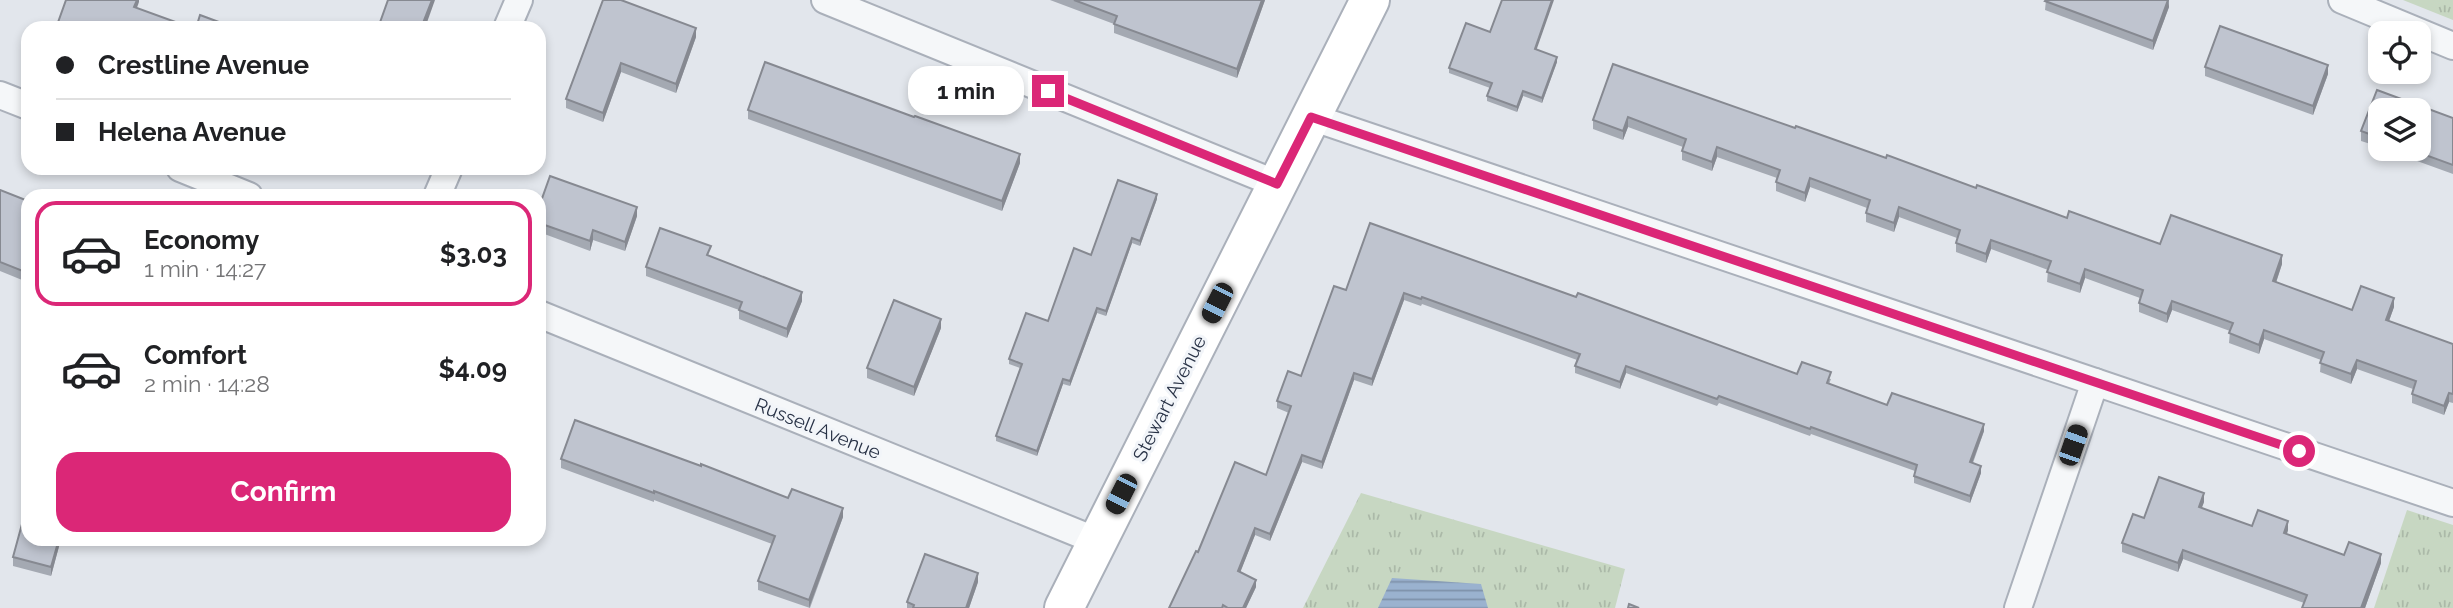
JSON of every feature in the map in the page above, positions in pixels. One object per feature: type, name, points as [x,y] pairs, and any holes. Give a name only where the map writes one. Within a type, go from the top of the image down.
[{"type":"main road","name":"Stewart Avenue","points":[[1063,608],[1370,0]]},
{"type":"street","points":[[510,21],[519,0]]},
{"type":"street","points":[[825,0],[1277,184]]},
{"type":"street","points":[[2342,0],[2453,46]]},
{"type":"street","points":[[0,94],[21,103]]},
{"type":"street","points":[[1311,117],[2453,503]]},
{"type":"street","points":[[197,175],[232,189]]},
{"type":"street","name":"Russell Avenue","points":[[546,317],[1097,541]]},
{"type":"street","points":[[2018,608],[2095,382]]},
{"type":"green space","points":[[2403,0],[2453,0],[2453,20]]},
{"type":"green space","points":[[1361,493],[1625,569],[1615,608],[1303,608]]},
{"type":"green space","points":[[2407,510],[2453,525],[2453,608],[2374,608]]},
{"type":"water","points":[[1392,578],[1481,584],[1488,608],[1378,608]]},
{"type":"building","points":[[66,0],[137,0],[134,7],[173,21],[58,21]]},
{"type":"building","points":[[388,0],[432,0],[424,21],[380,21]]},
{"type":"building","points":[[603,0],[621,0],[696,28],[676,84],[621,63],[603,113],[566,99]]},
{"type":"building","points":[[1074,0],[1262,0],[1237,69],[1114,24],[1117,16]]},
{"type":"building","points":[[1502,0],[1552,0],[1535,49],[1557,57],[1542,98],[1523,91],[1517,107],[1487,96],[1492,83],[1449,68],[1466,23],[1490,32]]},
{"type":"building","points":[[2046,0],[2168,0],[2153,41]]},
{"type":"building","points":[[200,15],[216,21],[198,21]]},
{"type":"building","points":[[2220,26],[2328,65],[2313,106],[2205,67]]},
{"type":"building","points":[[765,62],[1020,154],[1002,201],[748,110]]},
{"type":"building","points":[[1613,64],[1795,128],[1796,126],[1886,158],[1887,155],[1976,188],[1977,185],[2067,218],[2069,211],[2160,244],[2171,215],[2282,255],[2273,281],[2352,310],[2361,286],[2394,298],[2386,320],[2453,344],[2453,394],[2449,393],[2444,406],[2412,394],[2416,381],[2357,360],[2351,374],[2320,363],[2324,352],[2264,330],[2259,345],[2229,333],[2233,323],[2172,301],[2167,314],[2139,303],[2143,290],[2085,269],[2080,284],[2047,272],[2051,261],[1991,240],[1986,254],[1956,243],[1960,230],[1899,207],[1894,223],[1866,213],[1870,200],[1810,178],[1805,193],[1776,182],[1780,170],[1717,147],[1712,162],[1682,151],[1686,139],[1628,117],[1623,131],[1593,120]]},
{"type":"building","points":[[2377,90],[2399,98],[2374,98]]},
{"type":"building","points":[[2431,110],[2453,118],[2453,165],[2431,157]]},
{"type":"building","points":[[2368,113],[2368,134],[2361,131]]},
{"type":"building","points":[[550,176],[637,207],[625,242],[593,230],[590,241],[546,225],[545,189]]},
{"type":"building","points":[[1118,180],[1157,194],[1140,241],[1132,238],[1106,311],[1097,308],[1070,381],[1063,379],[1037,451],[996,436],[1022,364],[1009,359],[1026,313],[1048,321],[1074,248],[1091,255]]},
{"type":"building","points":[[0,190],[21,198],[21,270],[0,262]]},
{"type":"building","points":[[1370,223],[1576,297],[1578,293],[1797,374],[1802,362],[1831,372],[1827,383],[1887,405],[1892,393],[1984,424],[1970,462],[1981,466],[1970,496],[1914,476],[1917,465],[1626,366],[1620,382],[1575,366],[1580,354],[1422,297],[1421,299],[1404,293],[1372,379],[1354,373],[1322,462],[1302,455],[1270,534],[1255,528],[1238,571],[1256,580],[1243,608],[1228,608],[1223,605],[1222,608],[1169,608],[1196,551],[1198,552],[1235,462],[1266,475],[1291,406],[1277,401],[1288,371],[1301,376],[1334,286],[1346,290]]},
{"type":"building","points":[[660,228],[711,246],[707,255],[802,292],[787,329],[739,310],[742,302],[646,267]]},
{"type":"building","points":[[894,300],[941,319],[914,387],[867,368]]},
{"type":"building","points":[[575,420],[788,498],[792,489],[843,508],[809,600],[758,581],[775,536],[561,459]]},
{"type":"building","points":[[2159,477],[2204,493],[2199,507],[2252,526],[2258,510],[2288,521],[2284,533],[2344,555],[2349,542],[2381,554],[2361,608],[2302,608],[2307,595],[2183,550],[2178,563],[2122,543],[2133,514],[2144,518]]},
{"type":"building","points":[[21,528],[21,546],[57,546],[51,567],[13,557]]},
{"type":"building","points":[[925,554],[978,573],[966,608],[913,608],[914,605],[907,602]]},
{"type":"route","points":[[1048,91],[1277,184],[1311,117],[2299,451]]}]
